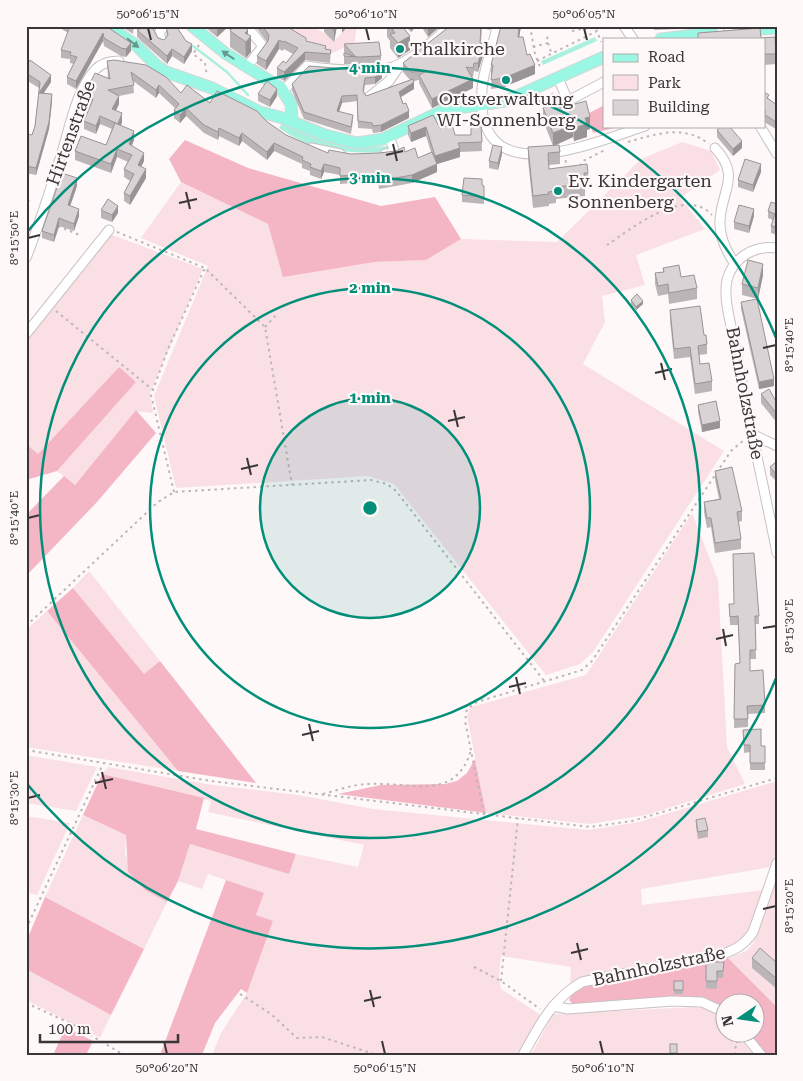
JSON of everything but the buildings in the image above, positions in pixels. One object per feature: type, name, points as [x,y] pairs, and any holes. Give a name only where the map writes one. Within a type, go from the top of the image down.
[{"type":"main road","points":[[108,26],[137,46],[155,64],[172,74],[205,85],[269,120],[292,122],[324,135],[350,142],[371,142],[389,136],[437,112],[506,101],[603,57]]},
{"type":"main road","points":[[192,26],[247,67],[284,90],[291,104],[292,122]]},
{"type":"main road","points":[[668,38],[729,29],[777,28]]},
{"type":"street","points":[[162,42],[159,33],[164,26]]},
{"type":"street","points":[[284,90],[307,66],[321,68],[390,68],[403,62],[449,26]]},
{"type":"street","points":[[497,26],[482,87],[482,105],[489,132],[507,150],[526,156],[573,150],[639,128]]},
{"type":"street","points":[[624,26],[632,38]]},
{"type":"street","points":[[247,67],[263,46],[248,28]]},
{"type":"street","name":"Hirtenstraße","points":[[26,258],[42,219],[74,113],[86,84],[99,66],[108,62],[126,62]]},
{"type":"street","points":[[369,97],[388,81],[403,62]]},
{"type":"street","points":[[143,67],[150,67],[155,64]]},
{"type":"street","points":[[558,78],[568,101],[603,83]]},
{"type":"street","points":[[761,128],[777,154]]},
{"type":"street","points":[[374,155],[395,153],[389,136]]},
{"type":"street","points":[[302,144],[333,153],[353,156]]},
{"type":"street","points":[[715,148],[726,160],[730,175],[720,220],[720,230],[728,254],[734,264],[744,255],[757,249],[777,248]]},
{"type":"street","points":[[26,334],[110,230]]},
{"type":"street","name":"Bahnholzstraße","points":[[734,264],[726,282],[726,296],[777,553]]},
{"type":"street","points":[[754,435],[777,446]]},
{"type":"street","name":"Bahnholzstraße","points":[[523,1055],[549,1009],[567,992],[582,982],[723,954],[738,949],[748,941],[753,932],[777,863]]},
{"type":"street","points":[[549,1009],[672,1001],[702,1002],[716,1008]]},
{"type":"street","points":[[752,1044],[760,1055]]},
{"type":"path","points":[[530,26],[533,47],[541,69]]},
{"type":"path","points":[[572,31],[594,27],[601,42]]},
{"type":"path","points":[[538,61],[597,32]]},
{"type":"path","points":[[548,36],[552,55]]},
{"type":"path","points":[[533,47],[548,43]]},
{"type":"path","points":[[198,46],[193,54],[206,63],[207,80],[205,85]]},
{"type":"path","points":[[552,93],[556,107]]},
{"type":"path","points":[[633,141],[663,133],[686,132],[698,136],[715,148]]},
{"type":"path","points":[[562,172],[567,167],[566,159],[573,158],[573,150]]},
{"type":"path","points":[[579,167],[583,162],[605,150]]},
{"type":"path","points":[[607,245],[655,213],[671,208],[690,206],[707,209],[716,219],[720,230]]},
{"type":"path","points":[[58,226],[82,236]]},
{"type":"path","points":[[110,230],[120,232],[205,268],[265,327],[292,485]]},
{"type":"path","points":[[174,492],[151,395],[168,350],[205,268]]},
{"type":"path","points":[[49,306],[153,390]]},
{"type":"path","points":[[265,327],[276,315]]},
{"type":"path","points":[[484,814],[465,721],[467,709],[477,702],[582,670],[592,661],[731,451],[742,441],[754,435]]},
{"type":"path","points":[[26,626],[158,502],[174,492],[371,480],[387,484],[396,492],[419,519],[544,682]]},
{"type":"path","points":[[321,794],[367,784],[433,785],[447,783],[461,774],[472,748]]},
{"type":"path","points":[[26,750],[211,781],[590,827],[632,821],[777,778]]},
{"type":"path","points":[[26,929],[103,764]]},
{"type":"path","points":[[501,982],[518,818]]},
{"type":"path","points":[[474,967],[549,1009]]},
{"type":"path","points":[[240,994],[271,1014],[297,1038],[322,1037],[377,1055]]},
{"type":"path","points":[[26,1003],[72,1024],[124,1055]]},
{"type":"green space","points":[[283,26],[311,27],[322,31],[334,41],[349,26],[351,28],[360,26],[356,31],[355,42],[331,54]]},
{"type":"green space","points":[[682,142],[711,151],[720,170],[680,198],[705,229],[636,255],[645,285],[602,296],[605,322],[583,364],[724,451],[593,652],[580,664],[546,675],[394,484],[368,476],[176,488],[154,396],[208,266],[141,238],[181,182],[268,224],[374,262],[426,260],[461,239],[557,242],[641,159]]},
{"type":"green space","points":[[110,234],[203,269],[150,393],[153,413],[135,411],[75,485],[57,471],[136,382],[119,367],[38,454],[26,444],[26,339]]},
{"type":"green space","points":[[692,513],[718,580],[727,747],[745,784],[646,815],[590,824],[486,813],[467,716],[471,707],[586,675]]},
{"type":"green space","points":[[89,571],[160,661],[144,674],[73,588]]},
{"type":"green space","points":[[47,611],[178,771],[26,747],[26,630]]},
{"type":"green space","points":[[26,755],[97,767],[76,811],[26,803]]},
{"type":"green space","points":[[108,767],[213,785],[298,795],[373,809],[588,830],[639,822],[777,781],[777,851],[771,867],[641,889],[642,905],[765,890],[747,939],[737,947],[570,984],[571,967],[501,956],[499,978],[501,989],[541,1015],[521,1055],[212,1055],[221,1033],[247,993],[273,921],[256,915],[264,893],[208,874],[202,889],[178,881],[190,844],[289,874],[296,854],[358,867],[364,845],[208,812],[211,801],[102,774]]},
{"type":"green space","points":[[83,815],[126,835],[125,854],[145,890],[167,902],[144,949],[45,897]]},
{"type":"green space","points":[[26,816],[70,823],[37,895],[26,893]]},
{"type":"green space","points":[[777,879],[777,1007],[728,958],[746,951],[753,944]]},
{"type":"green space","points":[[26,969],[111,1015],[100,1038],[26,1000]]},
{"type":"green space","points":[[702,1008],[716,1014],[716,1044],[745,1044],[753,1055],[531,1055],[553,1014]]},
{"type":"shaded area","points":[[595,37],[597,41],[543,65],[541,61]]},
{"type":"shaded area","points":[[603,106],[603,128],[614,128],[593,133],[587,114]]},
{"type":"shaded area","points":[[282,123],[322,139],[345,145],[389,146],[390,152],[346,152],[318,147],[279,128]]},
{"type":"shaded area","points":[[185,140],[248,168],[381,206],[435,197],[461,239],[426,260],[374,262],[283,277],[268,224],[181,182],[169,159]]},
{"type":"shaded area","points":[[119,367],[136,382],[57,471],[26,480],[26,444],[38,454]]},
{"type":"shaded area","points":[[136,410],[156,433],[97,502],[26,576],[26,515],[64,476],[75,485]]},
{"type":"shaded area","points":[[73,588],[144,674],[160,661],[256,783],[178,771],[47,611]]},
{"type":"shaded area","points":[[475,759],[486,813],[338,794],[381,785],[445,784],[457,781],[467,773]]},
{"type":"shaded area","points":[[102,774],[204,798],[196,829],[296,854],[289,874],[190,844],[178,881],[167,902],[145,890],[128,872],[126,835],[83,815]]},
{"type":"shaded area","points":[[226,880],[264,893],[256,915],[273,921],[247,993],[241,989],[215,1023],[202,1055],[160,1055]]},
{"type":"shaded area","points":[[45,897],[144,949],[111,1015],[26,969],[26,942]]},
{"type":"shaded area","points":[[728,958],[764,994],[716,994],[716,1006],[703,999],[575,1006],[569,1000],[573,991],[587,984]]},
{"type":"shaded area","points":[[766,996],[777,1007],[777,1055],[762,1055],[754,1044],[766,1044]]},
{"type":"shaded area","points":[[66,1027],[93,1041],[86,1055],[53,1055]]},
{"type":"waterway","points":[[193,46],[227,72],[248,95]]},
{"type":"place","name":"Thalkirche","points":[[400,49]]},
{"type":"place","name":"Ortsverwaltung WI-Sonnenberg","points":[[506,80]]},
{"type":"place","name":"Ev. Kindergarten Sonnenberg","points":[[558,191]]}]
